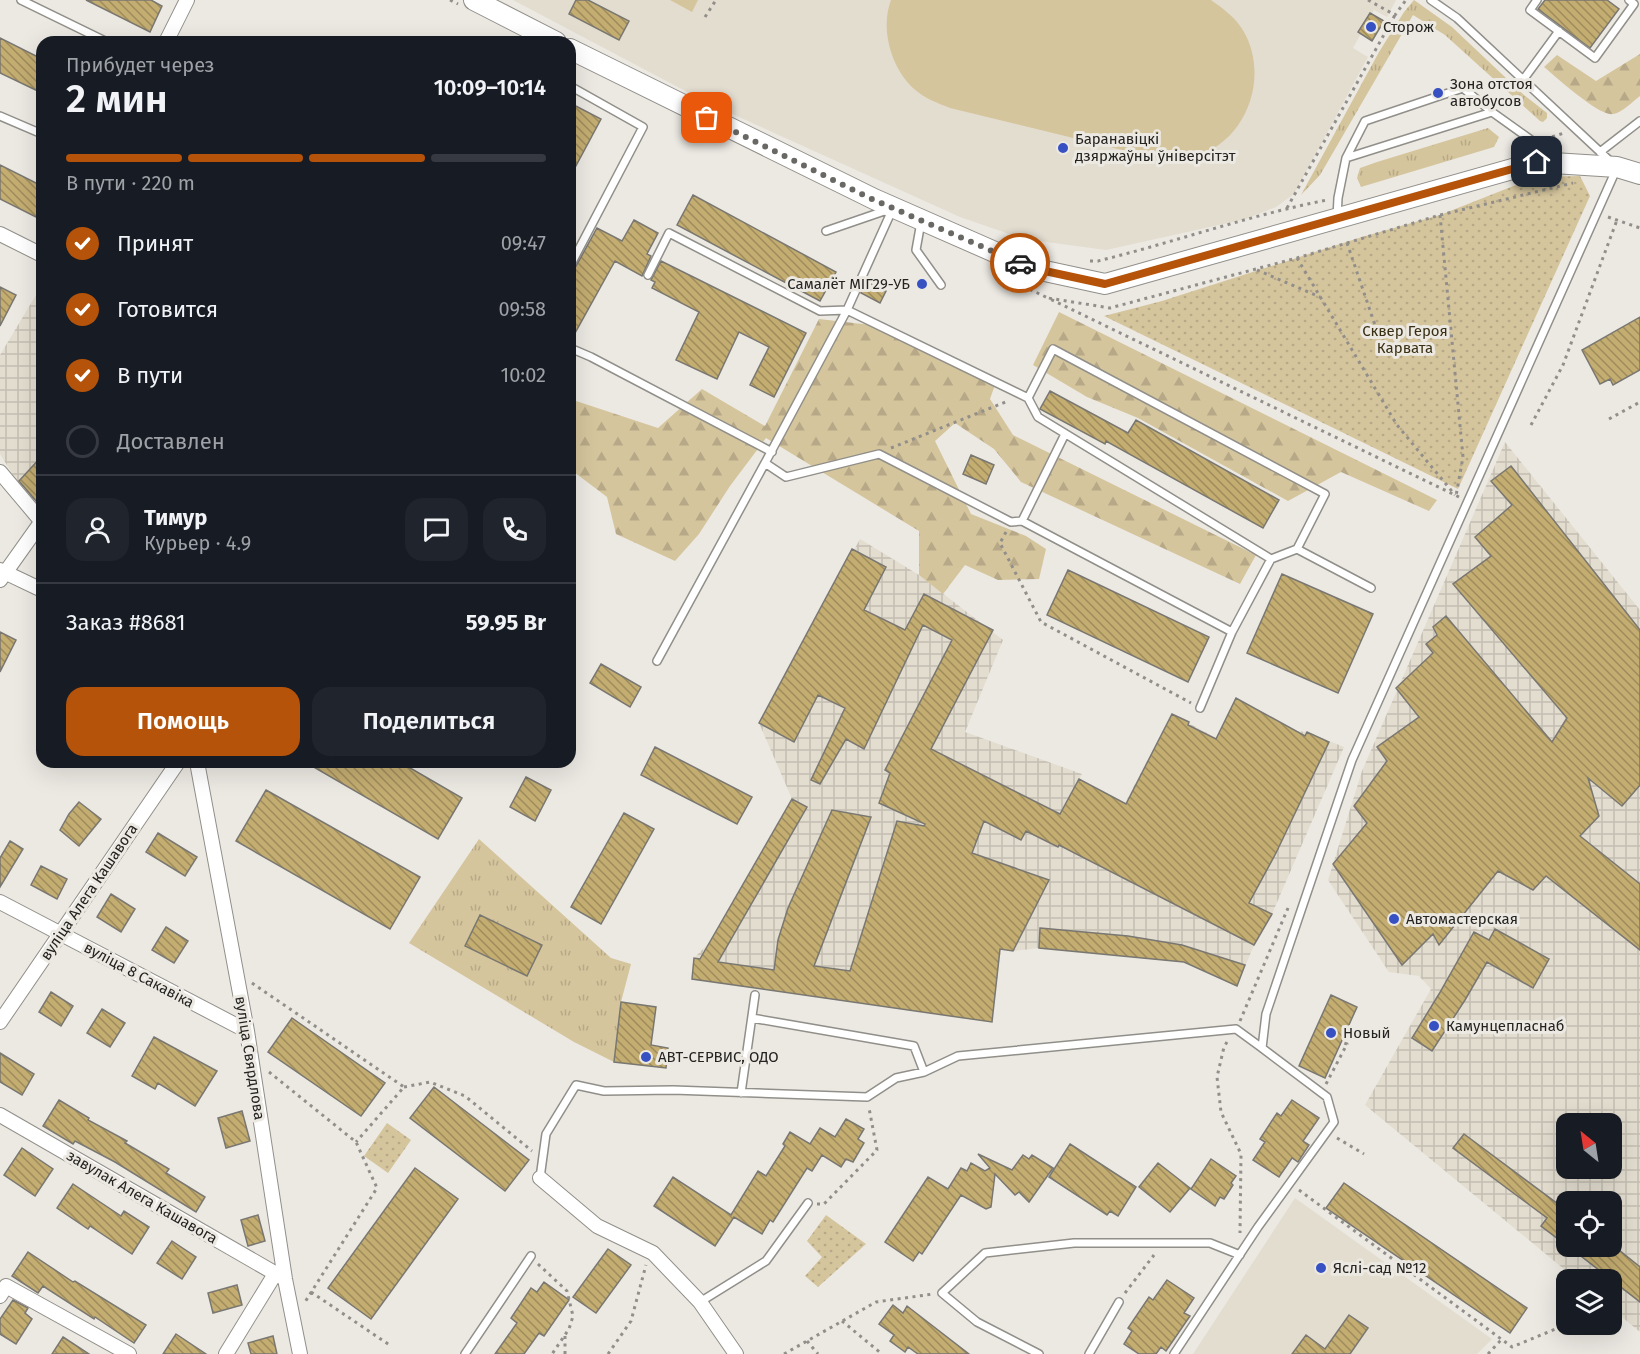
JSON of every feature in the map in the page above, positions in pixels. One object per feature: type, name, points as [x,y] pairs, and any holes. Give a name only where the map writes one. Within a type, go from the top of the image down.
[{"type":"main road","points":[[474,0],[544,36]]},
{"type":"main road","points":[[576,52],[675,103],[894,207],[1031,268],[1105,284],[1337,218],[1536,152],[1617,167],[1640,174]]},
{"type":"street","points":[[169,36],[187,0]]},
{"type":"street","points":[[0,234],[36,252]]},
{"type":"street","points":[[0,472],[36,514]]},
{"type":"street","points":[[36,529],[2,574],[36,588]]},
{"type":"street","name":"вуліца Алега Кашавога","points":[[0,1022],[174,768]]},
{"type":"street","name":"вуліца Свярдлова","points":[[198,768],[247,1031],[280,1277],[300,1354]]},
{"type":"street","name":"вуліца 8 Сакавіка","points":[[0,902],[247,1031]]},
{"type":"street","name":"завулак Алега Кашавога","points":[[0,1115],[280,1277]]},
{"type":"street","points":[[540,1178],[597,1226],[649,1251],[700,1302],[736,1354]]},
{"type":"street","points":[[226,1354],[280,1277]]},
{"type":"street","points":[[0,1296],[6,1286],[129,1354]]},
{"type":"lane","points":[[21,0],[95,36]]},
{"type":"lane","points":[[1262,1048],[1266,1014],[1352,760],[1617,167],[1458,18],[1431,0]]},
{"type":"lane","points":[[1538,0],[1530,10],[1595,57],[1634,4],[1629,0]]},
{"type":"lane","points":[[1523,80],[1559,31]]},
{"type":"lane","points":[[1337,218],[1338,198],[1346,158],[1365,121],[1463,88],[1536,152]]},
{"type":"lane","points":[[576,89],[643,127],[576,255]]},
{"type":"lane","points":[[1346,158],[1492,112]]},
{"type":"lane","points":[[0,116],[36,131]]},
{"type":"lane","points":[[1600,152],[1640,121]]},
{"type":"lane","points":[[826,231],[894,207]]},
{"type":"lane","points":[[657,661],[847,310],[894,207]]},
{"type":"lane","points":[[921,219],[916,250],[942,285]]},
{"type":"lane","points":[[648,274],[669,233],[820,311],[847,310],[1025,396],[1038,417],[1271,559]]},
{"type":"lane","points":[[1025,396],[1053,349],[1325,494],[1297,549],[1271,559],[1232,632],[1200,708]]},
{"type":"lane","points":[[576,351],[772,452]]},
{"type":"lane","points":[[1022,521],[1065,434]]},
{"type":"lane","points":[[765,463],[786,477],[879,454],[1011,522],[1022,521],[1232,632]]},
{"type":"lane","points":[[1297,549],[1371,588]]},
{"type":"lane","points":[[741,1093],[755,995]]},
{"type":"lane","points":[[752,1018],[914,1046],[924,1072]]},
{"type":"lane","points":[[540,1178],[546,1134],[576,1085],[604,1091],[673,1090],[867,1097],[896,1078],[924,1072],[958,1056],[1236,1029],[1327,1097],[1334,1122],[1240,1255],[1174,1354]]},
{"type":"lane","points":[[700,1302],[766,1261],[808,1203]]},
{"type":"lane","points":[[1039,1354],[977,1322],[942,1293],[985,1253],[1074,1243],[1210,1243],[1240,1255]]},
{"type":"lane","points":[[465,1354],[531,1256]]},
{"type":"lane","points":[[1089,1354],[1119,1302]]},
{"type":"path","points":[[705,16],[716,0]]},
{"type":"path","points":[[1368,0],[1395,15]]},
{"type":"path","points":[[1287,208],[1395,15],[1406,0]]},
{"type":"path","points":[[1536,152],[1576,129]]},
{"type":"path","points":[[1458,497],[1048,298],[1110,308],[1297,258],[1440,215],[1580,181]]},
{"type":"path","points":[[1088,261],[1098,261],[1156,247],[1287,208],[1338,198]]},
{"type":"path","points":[[1597,214],[1640,228]]},
{"type":"path","points":[[1440,215],[1463,457],[1458,497]]},
{"type":"path","points":[[1531,425],[1563,365],[1617,220]]},
{"type":"path","points":[[1347,243],[1375,326]]},
{"type":"path","points":[[1297,258],[1397,425],[1458,497]]},
{"type":"path","points":[[1255,269],[1320,297]]},
{"type":"path","points":[[879,454],[1025,396]]},
{"type":"path","points":[[1609,419],[1640,402]]},
{"type":"path","points":[[1011,522],[1000,543],[1041,622],[1200,708]]},
{"type":"path","points":[[1240,1255],[1241,1154],[1221,1112],[1217,1077],[1224,1047],[1236,1029],[1292,899]]},
{"type":"path","points":[[236,972],[404,1087]]},
{"type":"path","points":[[1321,1092],[1347,1044],[1341,1042]]},
{"type":"path","points":[[251,1058],[356,1142],[377,1188],[293,1321]]},
{"type":"path","points":[[356,1142],[404,1087],[430,1082],[465,1096],[543,1160]]},
{"type":"path","points":[[808,1203],[824,1204],[877,1150],[867,1097]]},
{"type":"path","points":[[1327,1132],[1364,1154]]},
{"type":"path","points":[[1290,1183],[1512,1347],[1556,1329]]},
{"type":"path","points":[[1119,1302],[1163,1243]]},
{"type":"path","points":[[608,1354],[631,1322],[649,1251]]},
{"type":"path","points":[[531,1256],[567,1292],[573,1316],[565,1335],[552,1354]]},
{"type":"path","points":[[311,1292],[391,1347]]},
{"type":"path","points":[[784,1354],[876,1302],[942,1293]]},
{"type":"path","points":[[842,1321],[882,1354]]},
{"type":"path","points":[[565,1335],[565,1354]]},
{"type":"path","points":[[1488,1354],[1502,1340]]},
{"type":"path","points":[[807,1341],[818,1354]]},
{"type":"shaded area","name":"Баранавіцкі дзяржаўны ўніверсітэт","points":[[513,0],[1396,0],[1387,17],[1374,10],[1353,48],[1368,57],[1294,194],[1276,207],[1246,219],[1106,250],[1024,239],[960,217],[708,103]]},
{"type":"shaded area","points":[[36,295],[36,502],[18,483],[0,454],[0,355]]},
{"type":"shaded area","points":[[1505,442],[1640,610],[1640,1332],[1622,1317],[1622,1269],[1564,1269],[1365,1105],[1431,989],[1419,976],[1389,972],[1328,880],[1362,771]]},
{"type":"shaded area","points":[[860,539],[919,575],[1003,640],[965,732],[1082,774],[1079,780],[1125,803],[1172,714],[1216,738],[1236,698],[1296,731],[1307,732],[1344,747],[1272,914],[1254,945],[1237,986],[1184,962],[1039,948],[1013,951],[1001,949],[992,1022],[692,979],[694,958],[710,942],[792,799],[759,723]]},
{"type":"shaded area","name":"Яслі-сад №12","points":[[1295,1198],[1492,1339],[1477,1354],[1193,1354]]},
{"type":"green space","points":[[670,0],[698,0],[692,12]]},
{"type":"green space","points":[[891,0],[1211,0],[1225,10],[1241,27],[1251,50],[1254,69],[1253,88],[1248,107],[1239,124],[1227,138],[1211,150],[1182,159],[1151,157],[950,108],[917,92],[905,79],[893,59],[887,35]]},
{"type":"green space","points":[[1414,0],[1452,27],[1524,95],[1547,113],[1547,118],[1543,122],[1540,121],[1445,35],[1413,15],[1320,175],[1301,195],[1379,52]]},
{"type":"green space","points":[[1640,54],[1640,96],[1624,109],[1613,114],[1589,103],[1544,67],[1557,55],[1596,81]]},
{"type":"green space","points":[[1488,128],[1499,137],[1494,147],[1361,187],[1357,178],[1360,168]]},
{"type":"green space","name":"Сквер Героя Карвата","points":[[1580,176],[1590,196],[1458,489],[1104,316],[1162,301],[1362,237],[1440,215],[1536,177]]},
{"type":"green space","points":[[1059,312],[1437,500],[1429,511],[1341,472],[1288,501],[1138,418],[1087,397],[1033,365]]},
{"type":"green space","points":[[819,319],[880,326],[996,382],[990,399],[1013,435],[1256,555],[1240,584],[1021,482],[994,449],[955,423],[935,441],[971,514],[1026,536],[1046,549],[1039,579],[998,580],[965,565],[943,594],[919,575],[919,531],[766,438],[730,486],[699,534],[675,561],[616,534],[607,497],[576,474],[576,401],[658,428],[702,389],[765,426]]},
{"type":"green space","points":[[479,839],[611,958],[631,964],[621,1002],[614,1062],[574,1042],[409,943]]},
{"type":"green space","points":[[387,1123],[411,1140],[388,1173],[364,1156]]},
{"type":"green space","points":[[826,1215],[866,1244],[818,1287],[805,1276],[822,1257],[807,1241]]},
{"type":"building","points":[[86,0],[151,0],[162,6],[150,32]]},
{"type":"building","points":[[576,0],[588,0],[629,21],[619,40],[569,14]]},
{"type":"building","points":[[1545,0],[1607,0],[1619,9],[1590,48],[1538,9]]},
{"type":"building","name":"Сторож","points":[[1370,13],[1384,21],[1372,41],[1358,32]]},
{"type":"building","points":[[0,38],[36,56],[36,90],[0,73]]},
{"type":"building","points":[[576,106],[601,119],[576,166]]},
{"type":"building","points":[[0,165],[36,183],[36,217],[0,199]]},
{"type":"building","points":[[693,195],[836,272],[820,301],[677,225]]},
{"type":"building","points":[[634,220],[658,233],[647,254],[651,256],[642,276],[615,261],[576,331],[576,266],[597,228],[622,241]]},
{"type":"building","points":[[661,261],[806,333],[774,397],[750,385],[769,347],[739,332],[717,379],[676,360],[699,312],[652,288],[655,282],[651,280]]},
{"type":"building","points":[[866,281],[886,291],[880,303],[861,293]]},
{"type":"building","points":[[0,287],[16,295],[0,326]]},
{"type":"building","points":[[1640,317],[1640,370],[1613,385],[1610,379],[1600,384],[1582,350]]},
{"type":"building","points":[[1050,391],[1128,433],[1136,420],[1279,500],[1263,528],[1106,441],[1105,444],[1040,409]]},
{"type":"building","points":[[971,455],[994,465],[986,484],[963,474]]},
{"type":"building","points":[[36,463],[36,501],[19,481]]},
{"type":"building","points":[[1511,466],[1640,630],[1640,785],[1622,806],[1588,778],[1599,816],[1580,836],[1640,884],[1640,950],[1546,876],[1533,890],[1498,871],[1439,945],[1433,934],[1402,965],[1333,864],[1367,823],[1354,806],[1387,761],[1377,747],[1419,717],[1396,688],[1433,653],[1426,644],[1437,635],[1433,627],[1446,616],[1552,742],[1567,718],[1453,584],[1491,556],[1475,537],[1512,505],[1491,481]]},
{"type":"building","points":[[852,549],[886,567],[864,610],[905,630],[924,594],[993,630],[931,749],[1060,814],[1079,779],[1126,804],[1172,714],[1216,739],[1236,698],[1305,736],[1307,732],[1329,742],[1276,853],[1249,903],[1272,914],[1254,945],[1059,845],[1058,847],[1026,831],[1021,840],[984,821],[972,853],[1049,880],[1013,951],[1000,949],[992,1022],[692,979],[694,958],[700,959],[792,799],[807,807],[718,962],[774,970],[778,940],[788,908],[832,810],[871,817],[814,966],[850,971],[897,821],[924,826],[925,824],[879,803],[890,773],[885,770],[952,640],[923,625],[864,749],[846,739],[820,784],[811,780],[845,708],[818,695],[794,742],[759,723]]},
{"type":"building","points":[[1068,570],[1209,637],[1188,682],[1047,615]]},
{"type":"building","points":[[1282,574],[1373,614],[1338,693],[1247,653]]},
{"type":"building","points":[[0,632],[16,640],[0,672]]},
{"type":"building","points":[[601,664],[641,687],[630,707],[590,683]]},
{"type":"building","points":[[655,747],[752,797],[737,824],[641,775]]},
{"type":"building","points":[[315,768],[410,768],[462,798],[438,839]]},
{"type":"building","points":[[526,777],[551,790],[535,821],[510,807]]},
{"type":"building","points":[[266,790],[420,877],[390,929],[236,841]]},
{"type":"building","points":[[79,802],[101,819],[79,846],[60,830]]},
{"type":"building","points":[[624,813],[654,829],[601,924],[571,907]]},
{"type":"building","points":[[158,833],[197,857],[185,876],[146,852]]},
{"type":"building","points":[[10,841],[23,849],[0,887],[0,858]]},
{"type":"building","points":[[41,866],[67,879],[57,899],[31,885]]},
{"type":"building","points":[[111,894],[135,909],[121,932],[97,917]]},
{"type":"building","points":[[480,915],[542,945],[527,976],[465,946]]},
{"type":"building","points":[[166,927],[188,941],[174,963],[152,950]]},
{"type":"building","points":[[1040,928],[1128,936],[1182,945],[1245,965],[1237,986],[1184,962],[1039,948]]},
{"type":"building","points":[[1495,929],[1549,959],[1533,988],[1487,962],[1432,1051],[1412,1038],[1474,932],[1489,940]]},
{"type":"building","points":[[51,992],[73,1006],[61,1026],[39,1012]]},
{"type":"building","points":[[1331,995],[1357,1007],[1325,1078],[1299,1066]]},
{"type":"building","points":[[621,1002],[656,1007],[651,1045],[668,1048],[666,1068],[614,1062]]},
{"type":"building","points":[[102,1009],[125,1023],[110,1047],[87,1033]]},
{"type":"building","points":[[292,1018],[385,1083],[361,1116],[268,1052]]},
{"type":"building","points":[[154,1037],[217,1071],[195,1106],[158,1083],[155,1089],[132,1076]]},
{"type":"building","points":[[0,1053],[34,1074],[22,1095],[0,1082]]},
{"type":"building","points":[[434,1087],[529,1160],[505,1191],[410,1118]]},
{"type":"building","points":[[59,1100],[89,1118],[88,1120],[127,1141],[125,1143],[169,1169],[166,1173],[205,1197],[196,1212],[115,1162],[75,1141],[73,1144],[43,1126]]},
{"type":"building","points":[[1292,1100],[1319,1118],[1303,1141],[1309,1145],[1298,1162],[1292,1158],[1279,1177],[1253,1160],[1265,1142],[1260,1139],[1277,1113],[1281,1116]]},
{"type":"building","points":[[242,1111],[250,1141],[226,1148],[218,1118]]},
{"type":"building","points":[[846,1119],[864,1129],[858,1139],[864,1143],[853,1162],[846,1159],[841,1167],[822,1155],[812,1171],[807,1168],[773,1222],[770,1220],[762,1234],[734,1217],[715,1246],[654,1206],[673,1177],[731,1215],[758,1171],[766,1176],[785,1146],[783,1144],[790,1132],[810,1144],[820,1128],[835,1137]]},
{"type":"building","points":[[1464,1134],[1556,1203],[1556,1237],[1541,1226],[1547,1218],[1453,1148]]},
{"type":"building","points":[[1070,1144],[1136,1187],[1118,1216],[1110,1211],[1107,1215],[1049,1177]]},
{"type":"building","points":[[22,1148],[53,1169],[35,1196],[4,1175]]},
{"type":"building","points":[[978,1154],[1012,1170],[1023,1155],[1029,1159],[1032,1155],[1053,1168],[1029,1202],[1019,1192],[1015,1195],[995,1174],[991,1207],[986,1209],[961,1195],[922,1254],[919,1252],[913,1261],[885,1242],[928,1177],[948,1189],[961,1168],[967,1171],[971,1163],[985,1171],[990,1168]]},
{"type":"building","points":[[1211,1159],[1236,1176],[1224,1199],[1220,1197],[1215,1206],[1191,1189]]},
{"type":"building","points":[[1158,1163],[1190,1188],[1170,1212],[1139,1187]]},
{"type":"building","points":[[415,1168],[458,1199],[371,1319],[328,1288]]},
{"type":"building","points":[[1344,1183],[1527,1308],[1510,1333],[1326,1208]]},
{"type":"building","points":[[73,1184],[121,1216],[124,1211],[149,1227],[132,1254],[90,1226],[88,1229],[57,1208]]},
{"type":"building","points":[[258,1215],[265,1241],[248,1246],[241,1220]]},
{"type":"building","points":[[172,1241],[196,1257],[182,1279],[157,1263]]},
{"type":"building","points":[[608,1249],[631,1265],[596,1313],[573,1297]]},
{"type":"building","points":[[28,1252],[73,1282],[75,1281],[146,1325],[134,1343],[43,1286],[38,1293],[12,1276]]},
{"type":"building","points":[[1622,1252],[1640,1267],[1640,1302],[1622,1288],[1622,1269],[1598,1269],[1582,1257],[1622,1257]]},
{"type":"building","points":[[1167,1280],[1194,1298],[1184,1313],[1190,1316],[1166,1351],[1161,1347],[1156,1354],[1139,1354],[1124,1344],[1132,1331],[1128,1328],[1149,1297],[1153,1300]]},
{"type":"building","points":[[544,1282],[569,1300],[544,1336],[539,1333],[524,1354],[495,1354],[517,1323],[511,1318],[531,1288],[537,1292]]},
{"type":"building","points":[[237,1285],[242,1305],[213,1313],[208,1293]]},
{"type":"building","points":[[13,1300],[28,1308],[25,1313],[32,1319],[16,1344],[0,1334],[0,1319]]},
{"type":"building","points":[[893,1305],[903,1313],[907,1306],[969,1354],[918,1354],[908,1347],[905,1352],[890,1341],[894,1335],[879,1324]]},
{"type":"building","name":"Яслі-сад №12","points":[[1349,1315],[1368,1328],[1350,1354],[1292,1354],[1306,1335],[1325,1349]]},
{"type":"building","points":[[176,1334],[206,1354],[163,1354]]},
{"type":"building","points":[[273,1336],[277,1354],[251,1354],[248,1343]]},
{"type":"building","points":[[63,1337],[89,1354],[52,1354]]},
{"type":"way so far","points":[[707,118],[874,200],[960,235],[1020,263]]},
{"type":"place","name":"Сторож","points":[[1371,27]]},
{"type":"place","name":"Зона отстоя автобусов","points":[[1438,93]]},
{"type":"place","name":"Баранавіцкі дзяржаўны ўніверсітэт","points":[[1063,148]]},
{"type":"place","name":"Самалёт МІГ29-УБ","points":[[922,284]]},
{"type":"place","name":"Автомастерская","points":[[1394,919]]},
{"type":"place","name":"Камунцепласнаб","points":[[1434,1026]]},
{"type":"place","name":"Новый","points":[[1331,1033]]},
{"type":"place","name":"АВТ-СЕРВИС, ОДО","points":[[646,1057]]},
{"type":"place","name":"Яслі-сад №12","points":[[1321,1268]]},
{"type":"route","points":[[1020,263],[1031,268],[1105,284],[1537,162]]}]
